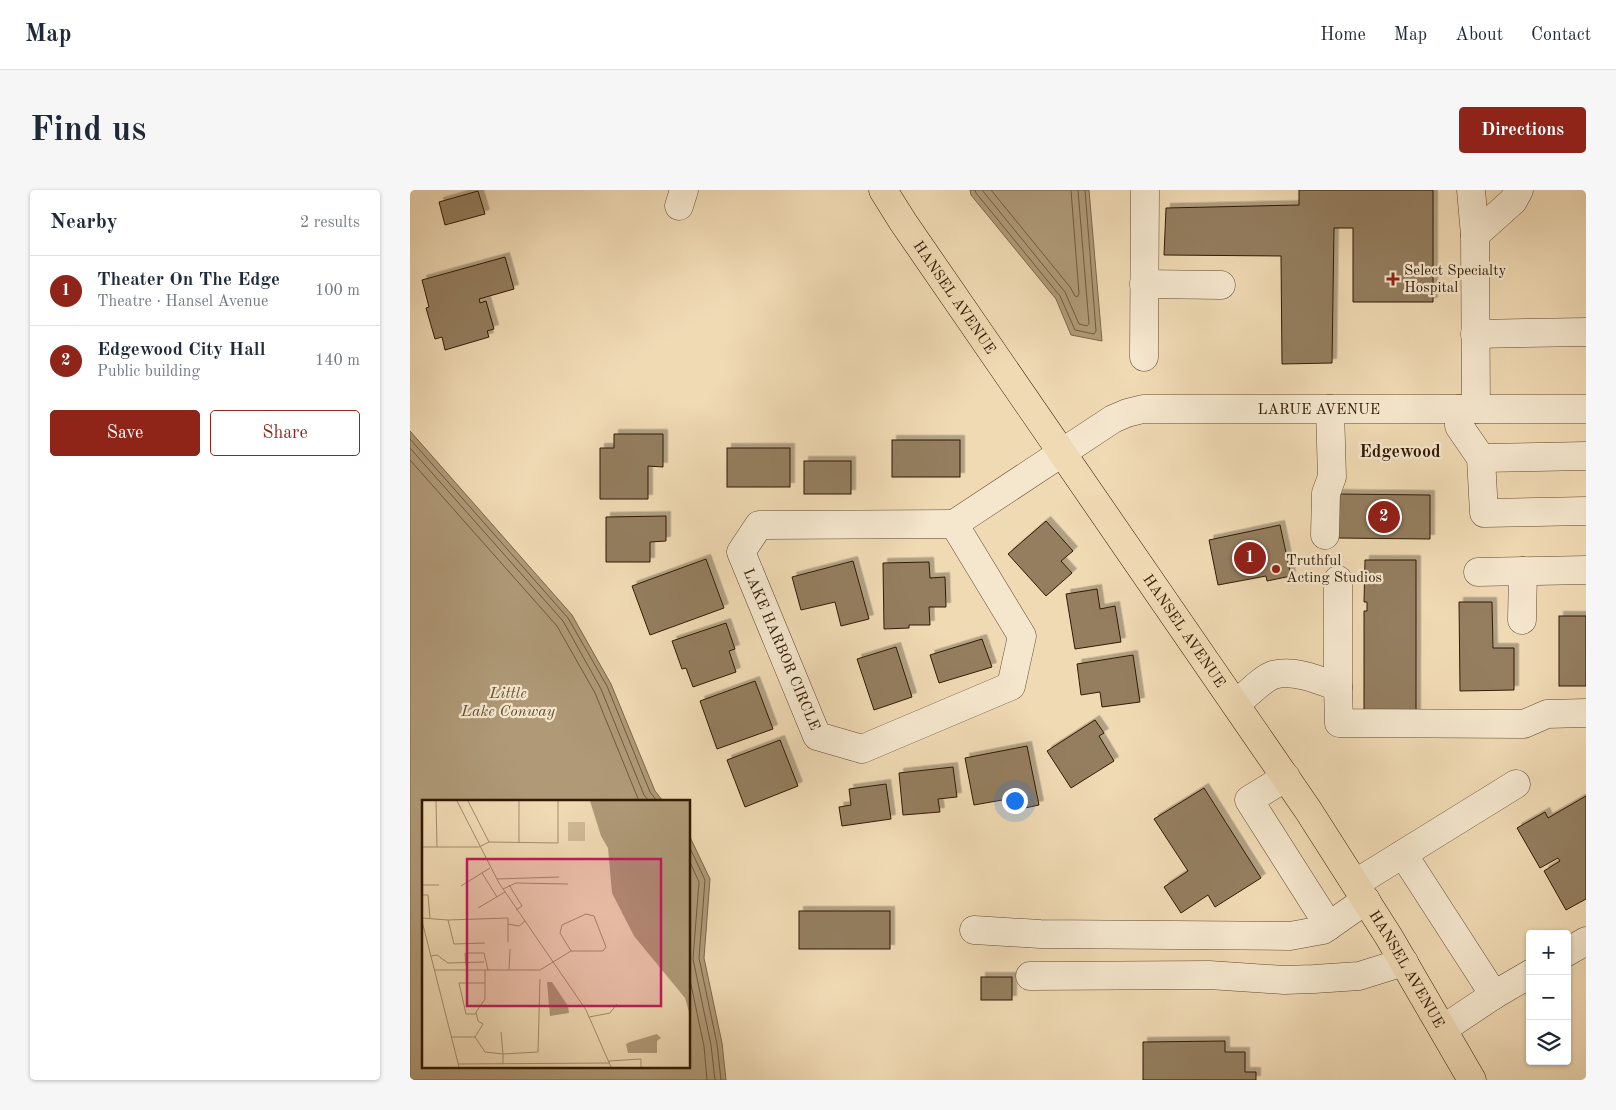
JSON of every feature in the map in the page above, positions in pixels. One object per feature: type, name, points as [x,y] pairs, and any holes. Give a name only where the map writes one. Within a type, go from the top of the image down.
[{"type":"main road","name":"HANSEL AVENUE","points":[[883,190],[899,216],[1286,777],[1404,962],[1472,1080]]},
{"type":"street","points":[[1144,357],[1145,190]]},
{"type":"street","points":[[1471,190],[1475,235],[1476,334],[1467,409],[1459,426],[1481,458],[1484,513],[1586,511]]},
{"type":"street","points":[[1475,235],[1507,195]]},
{"type":"street","points":[[1144,284],[1221,285]]},
{"type":"street","points":[[1476,334],[1586,332]]},
{"type":"street","name":"LARUE AVENUE","points":[[954,524],[1113,419],[1143,409],[1586,409]]},
{"type":"street","points":[[1325,535],[1326,493],[1332,477],[1330,409]]},
{"type":"street","points":[[1481,458],[1586,456]]},
{"type":"street","name":"LAKE HARBOR CIRCLE","points":[[954,524],[1022,636],[1011,686],[862,749],[817,736],[741,552],[759,525],[954,524]]},
{"type":"street","points":[[1478,572],[1586,570]]},
{"type":"street","points":[[1522,620],[1523,571]]},
{"type":"street","points":[[1338,580],[1339,723],[1524,724],[1574,701],[1586,699]]},
{"type":"street","points":[[1236,704],[1272,676],[1287,673],[1338,687]]},
{"type":"street","points":[[1547,714],[1586,713]]},
{"type":"street","points":[[1286,777],[1249,800],[1329,926]]},
{"type":"street","points":[[974,930],[1040,934],[1290,936],[1323,930],[1403,854],[1516,784]]},
{"type":"street","points":[[1403,854],[1494,995]]},
{"type":"street","points":[[1571,950],[1586,941]]},
{"type":"street","points":[[1030,976],[1209,975],[1314,980],[1359,976],[1404,962]]},
{"type":"street","points":[[1443,1029],[1528,975]]},
{"type":"water","points":[[970,190],[1089,190],[1102,341],[1071,335],[1056,299],[971,195]]},
{"type":"water","name":"Little Lake Conway","points":[[410,431],[572,615],[611,684],[655,791],[662,800],[422,800],[422,1068],[690,1068],[690,837],[710,879],[704,958],[722,1043],[726,1080],[410,1080]]},
{"type":"building","name":"Select Specialty Hospital","points":[[1299,190],[1433,190],[1433,302],[1353,302],[1353,228],[1334,228],[1332,363],[1282,364],[1281,256],[1164,255],[1166,208],[1299,205]]},
{"type":"building","points":[[478,191],[485,214],[445,225],[439,202]]},
{"type":"building","points":[[505,257],[514,289],[479,299],[480,303],[486,301],[494,329],[487,331],[489,337],[445,350],[442,337],[435,339],[426,308],[429,307],[422,280]]},
{"type":"building","points":[[614,434],[663,434],[663,467],[648,466],[648,499],[600,499],[600,448],[614,448]]},
{"type":"building","points":[[892,440],[960,440],[960,477],[892,477]]},
{"type":"building","points":[[727,448],[790,448],[790,487],[727,487]]},
{"type":"building","points":[[804,461],[851,461],[851,494],[804,494]]},
{"type":"building","points":[[1338,494],[1430,495],[1430,539],[1337,538]]},
{"type":"building","points":[[666,516],[666,541],[650,542],[650,562],[606,562],[606,517]]},
{"type":"building","points":[[1046,521],[1073,551],[1061,561],[1072,573],[1046,596],[1008,554]]},
{"type":"building","points":[[1280,525],[1291,576],[1267,581],[1266,576],[1218,585],[1209,540]]},
{"type":"building","points":[[706,559],[724,608],[650,635],[632,586]]},
{"type":"building","points":[[1365,560],[1416,560],[1416,719],[1364,719],[1364,611],[1367,611],[1367,602],[1364,602]]},
{"type":"building","points":[[853,561],[869,619],[841,626],[835,602],[801,610],[792,577]]},
{"type":"building","points":[[929,562],[930,578],[945,577],[946,607],[929,607],[930,625],[909,625],[909,628],[884,629],[883,563]]},
{"type":"building","points":[[1097,589],[1100,609],[1115,606],[1121,642],[1075,649],[1066,594]]},
{"type":"building","points":[[1459,602],[1492,602],[1493,648],[1514,648],[1514,690],[1460,691]]},
{"type":"building","points":[[1559,616],[1586,616],[1586,686],[1559,686]]},
{"type":"building","points":[[726,623],[735,649],[729,651],[736,672],[693,687],[686,668],[682,669],[672,641]]},
{"type":"building","points":[[982,639],[992,667],[939,683],[930,655]]},
{"type":"building","points":[[896,647],[912,697],[874,710],[857,659]]},
{"type":"building","points":[[1133,655],[1140,702],[1102,707],[1100,692],[1081,695],[1077,664]]},
{"type":"building","points":[[755,681],[773,729],[717,749],[700,701]]},
{"type":"building","points":[[1095,720],[1104,733],[1099,736],[1114,761],[1071,788],[1047,751]]},
{"type":"building","points":[[780,740],[798,786],[745,807],[727,760]]},
{"type":"building","points":[[1027,746],[1039,805],[1011,811],[1008,799],[974,805],[965,758]]},
{"type":"building","points":[[953,767],[957,797],[938,799],[940,812],[903,815],[899,773]]},
{"type":"building","points":[[886,784],[891,819],[842,826],[839,807],[851,805],[849,789]]},
{"type":"building","points":[[1204,788],[1261,878],[1215,907],[1208,895],[1181,913],[1164,887],[1188,871],[1154,819]]},
{"type":"building","points":[[1586,796],[1586,899],[1566,910],[1544,871],[1560,861],[1558,858],[1540,868],[1517,828],[1545,812],[1548,818]]},
{"type":"building","points":[[799,911],[890,911],[890,949],[799,949]]},
{"type":"building","points":[[981,977],[1012,977],[1012,1000],[981,1000]]},
{"type":"building","points":[[1225,1041],[1225,1052],[1245,1052],[1245,1072],[1256,1072],[1256,1080],[1143,1080],[1143,1042]]},
{"type":"place","name":"Select Specialty Hospital","points":[[1393,279]]},
{"type":"place","name":"Edgewood City Hall","points":[[1384,517]]},
{"type":"place","name":"Theater On The Edge","points":[[1250,558]]},
{"type":"place","name":"Truthful Acting Studios","points":[[1276,569]]},
{"type":"district","name":"Edgewood","points":[[1400,451]]}]
